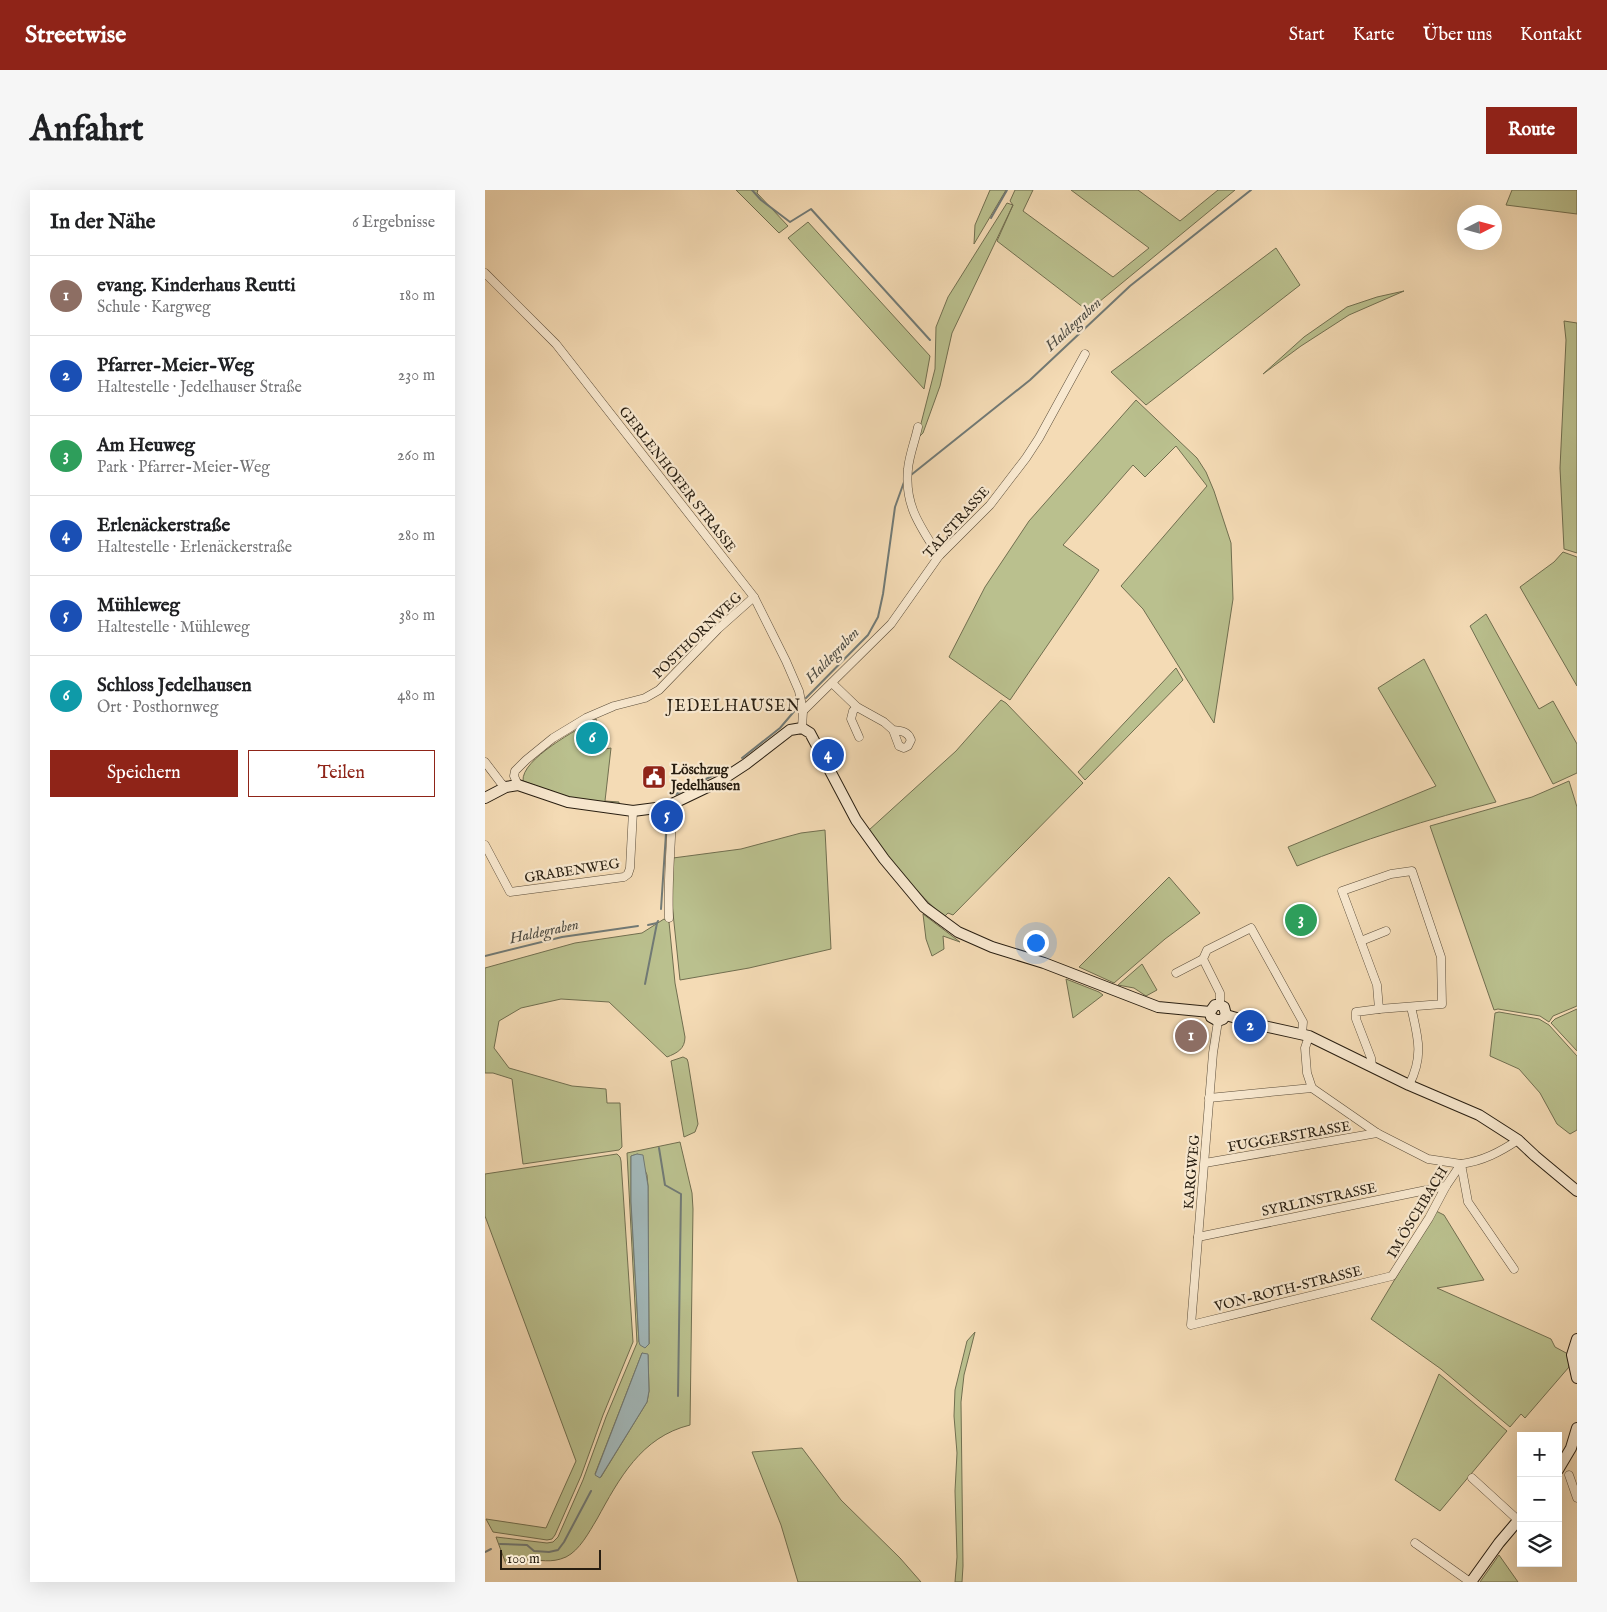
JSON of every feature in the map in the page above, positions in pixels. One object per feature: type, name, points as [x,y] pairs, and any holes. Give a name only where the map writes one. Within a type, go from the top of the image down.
[{"type":"street","name":"GERLENHOFER STRASSE","points":[[485,273],[556,344],[754,597],[799,691],[803,711],[802,728]]},
{"type":"street","name":"TALSTRASSE","points":[[803,711],[891,624],[939,556],[990,504],[1039,438],[1085,354]]},
{"type":"street","points":[[918,428],[908,469],[909,497],[912,510],[921,528],[939,556]]},
{"type":"street","name":"POSTHORNWEG","points":[[517,785],[514,776],[515,771],[540,749],[585,718],[615,706],[645,698],[659,690],[718,629],[754,597]]},
{"type":"street","points":[[832,683],[857,707],[884,722],[893,730]]},
{"type":"street","points":[[857,707],[853,711],[851,719],[859,737]]},
{"type":"street","points":[[485,798],[506,787],[517,785],[568,802],[633,811],[672,804],[720,781],[790,730],[802,728],[811,733],[857,820],[872,843],[924,907],[958,932],[974,940],[1043,963],[1158,1007],[1210,1012]]},
{"type":"street","points":[[485,762],[506,787]]},
{"type":"street","points":[[669,918],[668,893],[672,804]]},
{"type":"street","name":"GRABENWEG","points":[[485,845],[510,892],[623,876],[627,874],[630,868],[633,811]]},
{"type":"street","points":[[1372,1066],[1371,1058],[1356,1019],[1356,1012],[1379,1008],[1442,1004],[1441,957],[1412,872],[1391,874],[1342,891],[1377,985],[1379,1008]]},
{"type":"street","points":[[1176,973],[1203,959],[1207,950],[1251,928],[1303,1022],[1306,1035],[1307,1073],[1312,1088],[1377,1133],[1428,1159],[1461,1164],[1468,1202],[1515,1269]]},
{"type":"street","points":[[1361,941],[1386,931]]},
{"type":"street","points":[[1203,959],[1220,993],[1220,1005],[1224,1007],[1222,1018]]},
{"type":"street","points":[[1210,1012],[1215,1005],[1220,1005]]},
{"type":"street","points":[[1409,1085],[1416,1071],[1419,1053],[1411,1006]]},
{"type":"street","points":[[1210,1012],[1213,1019],[1222,1018],[1306,1035],[1409,1085],[1479,1115],[1518,1140],[1577,1190]]},
{"type":"street","name":"KARGWEG","points":[[1191,1325],[1209,1098],[1222,1018]]},
{"type":"street","points":[[1209,1098],[1312,1088]]},
{"type":"street","name":"FUGGERSTRASSE","points":[[1205,1164],[1377,1133]]},
{"type":"street","name":"IM ÖSCHBACH","points":[[1392,1276],[1461,1164],[1483,1160],[1499,1153],[1518,1140]]},
{"type":"street","name":"SYRLINSTRASSE","points":[[1198,1237],[1446,1186]]},
{"type":"street","name":"VON-ROTH-STRASSE","points":[[1191,1325],[1392,1276]]},
{"type":"street","points":[[1577,1339],[1572,1355],[1577,1378]]},
{"type":"street","points":[[1562,1463],[1571,1448],[1577,1428]]},
{"type":"street","points":[[1562,1472],[1577,1478]]},
{"type":"street","points":[[1569,1475],[1577,1498]]},
{"type":"street","points":[[1472,1478],[1517,1516]]},
{"type":"street","points":[[1415,1543],[1471,1582],[1499,1543],[1517,1522]]},
{"type":"green space","points":[[736,190],[758,190],[757,193],[788,226],[779,233]]},
{"type":"green space","points":[[990,190],[1006,190],[974,244],[975,225]]},
{"type":"green space","points":[[1015,190],[1033,190],[1023,211],[1113,277],[1149,248],[1071,190],[1138,190],[1180,221],[1218,190],[1235,190],[1088,311],[997,241],[1013,205],[1010,201]]},
{"type":"green space","points":[[1512,190],[1577,190],[1577,214],[1506,205]]},
{"type":"green space","points":[[1007,203],[1013,205],[952,333],[940,386],[923,433],[917,439],[935,369],[936,327],[948,297]]},
{"type":"green space","points":[[808,222],[930,356],[924,389],[788,238]]},
{"type":"green space","points":[[1276,248],[1300,285],[1146,405],[1111,372]]},
{"type":"green space","points":[[1404,291],[1349,315],[1301,346],[1263,374],[1304,337],[1347,307],[1377,297]]},
{"type":"green space","points":[[1564,321],[1577,323],[1577,553],[1564,549],[1560,468],[1566,340]]},
{"type":"green space","points":[[1136,400],[1197,458],[1206,472],[1214,491],[1231,543],[1233,599],[1214,723],[1143,609],[1121,586],[1207,486],[1176,446],[1145,477],[1133,465],[1063,545],[1099,570],[1010,700],[949,657],[985,587],[1029,521]]},
{"type":"green space","points":[[1563,552],[1577,557],[1577,686],[1520,587],[1554,562]]},
{"type":"green space","points":[[1486,614],[1539,709],[1553,701],[1577,744],[1577,773],[1553,784],[1470,626]]},
{"type":"green space","points":[[1424,659],[1496,802],[1395,831],[1297,866],[1288,847],[1436,786],[1378,688]]},
{"type":"green space","points":[[1176,668],[1183,680],[1085,780],[1078,772]]},
{"type":"green space","points":[[1001,700],[1083,783],[953,915],[948,913],[944,917],[904,876],[869,830],[956,751]]},
{"type":"green space","points":[[596,719],[598,724],[578,738],[586,752],[611,748],[605,801],[619,802],[619,806],[570,798],[523,781],[525,772],[540,754],[564,737]]},
{"type":"green space","points":[[1569,781],[1577,807],[1577,1006],[1553,1016],[1549,1022],[1540,1016],[1498,1009],[1494,1010],[1430,826],[1532,797]]},
{"type":"green space","points":[[825,830],[831,949],[749,968],[680,980],[671,894],[673,858],[741,849],[801,833]]},
{"type":"green space","points":[[1169,877],[1200,913],[1165,939],[1114,983],[1079,967]]},
{"type":"green space","points":[[1302,911],[1307,912],[1308,920],[1296,927],[1292,923],[1295,914]]},
{"type":"green space","points":[[923,914],[960,942],[943,936],[944,949],[932,956],[926,939]]},
{"type":"green space","points":[[664,919],[669,922],[675,983],[685,1037],[684,1045],[677,1052],[667,1057],[609,1002],[561,999],[521,1008],[499,1021],[494,1048],[509,1068],[572,1086],[606,1089],[607,1103],[620,1103],[622,1147],[619,1150],[523,1164],[512,1079],[493,1073],[485,1073],[485,968],[575,943],[642,933]]},
{"type":"green space","points":[[1142,964],[1157,990],[1146,996],[1134,988],[1118,985]]},
{"type":"green space","points":[[1066,979],[1099,992],[1103,995],[1073,1018]]},
{"type":"green space","points":[[1577,1009],[1577,1051],[1551,1023],[1555,1019]]},
{"type":"green space","points":[[1499,1012],[1539,1019],[1549,1025],[1577,1056],[1577,1130],[1570,1134],[1557,1124],[1540,1093],[1519,1069],[1490,1056],[1495,1013]]},
{"type":"green space","points":[[683,1057],[688,1062],[698,1124],[695,1132],[684,1137],[671,1061]]},
{"type":"green space","points":[[680,1142],[692,1193],[690,1425],[658,1439],[633,1462],[614,1489],[587,1535],[571,1554],[555,1560],[525,1560],[506,1564],[496,1537],[547,1543],[553,1542],[558,1537],[583,1480],[606,1417],[637,1343],[627,1153]],"holes":[[[638,1154],[647,1175],[648,1186],[649,1344],[639,1342],[631,1202],[631,1156]],[[642,1353],[648,1355],[649,1391],[647,1402],[601,1477],[595,1474]]]},
{"type":"green space","points":[[617,1154],[621,1161],[633,1342],[603,1415],[581,1476],[555,1535],[552,1539],[547,1540],[493,1532],[486,1519],[546,1528],[576,1461],[485,1216],[485,1174]]},
{"type":"green space","points":[[1436,1211],[1444,1215],[1484,1280],[1437,1288],[1551,1339],[1555,1347],[1568,1354],[1569,1367],[1525,1418],[1521,1414],[1510,1427],[1441,1369],[1371,1319]]},
{"type":"green space","points":[[975,1332],[964,1375],[961,1402],[963,1566],[962,1582],[955,1582],[957,1557],[955,1491],[957,1453],[954,1416],[955,1390],[967,1341]]},
{"type":"green space","points":[[1439,1374],[1507,1431],[1440,1511],[1395,1480]]},
{"type":"green space","points":[[802,1448],[841,1500],[900,1558],[921,1582],[798,1582],[781,1525],[752,1452]]},
{"type":"green space","points":[[1499,1555],[1518,1582],[1480,1582]]},
{"type":"shaded area","points":[[643,1155],[648,1186],[649,1344],[645,1348],[639,1342],[631,1202],[631,1156]]},
{"type":"shaded area","points":[[642,1353],[648,1354],[649,1391],[647,1402],[600,1478],[595,1475]]},
{"type":"waterway","points":[[752,190],[761,200],[790,222],[811,209],[930,340]]},
{"type":"waterway","points":[[991,218],[1007,190]]},
{"type":"waterway","name":"Haldegraben","points":[[911,475],[1030,380],[1130,286],[1251,190]]},
{"type":"waterway","name":"Haldegraben","points":[[806,698],[868,635],[878,617],[895,507],[904,482]]},
{"type":"waterway","name":"Haldegraben","points":[[742,758],[780,728],[797,708]]},
{"type":"waterway","name":"Haldegraben","points":[[676,794],[730,767]]},
{"type":"waterway","name":"Haldegraben","points":[[661,909],[667,818]]},
{"type":"waterway","name":"Haldegraben","points":[[648,925],[658,921]]},
{"type":"waterway","points":[[645,984],[657,923]]},
{"type":"waterway","name":"Haldegraben","points":[[485,956],[562,937],[638,926]]},
{"type":"waterway","points":[[659,1148],[665,1185],[681,1194],[678,1396]]},
{"type":"waterway","name":"Haldegraben","points":[[500,1544],[527,1545],[534,1551],[549,1552],[558,1550],[591,1491]]},
{"type":"waterway","name":"Haldegraben","points":[[485,1552],[491,1549]]},
{"type":"place","name":"Schloss Jedelhausen","points":[[592,738]]},
{"type":"place","name":"Erlenäckerstraße","points":[[828,755]]},
{"type":"place","name":"Löschzug Jedelhausen","points":[[654,777]]},
{"type":"place","name":"Mühleweg","points":[[667,816]]},
{"type":"place","name":"Am Heuweg","points":[[1301,920]]},
{"type":"place","name":"Pfarrer-Meier-Weg","points":[[1250,1026]]},
{"type":"place","name":"evang. Kinderhaus Reutti","points":[[1191,1036]]},
{"type":"district","name":"JEDELHAUSEN","points":[[734,705]]}]
